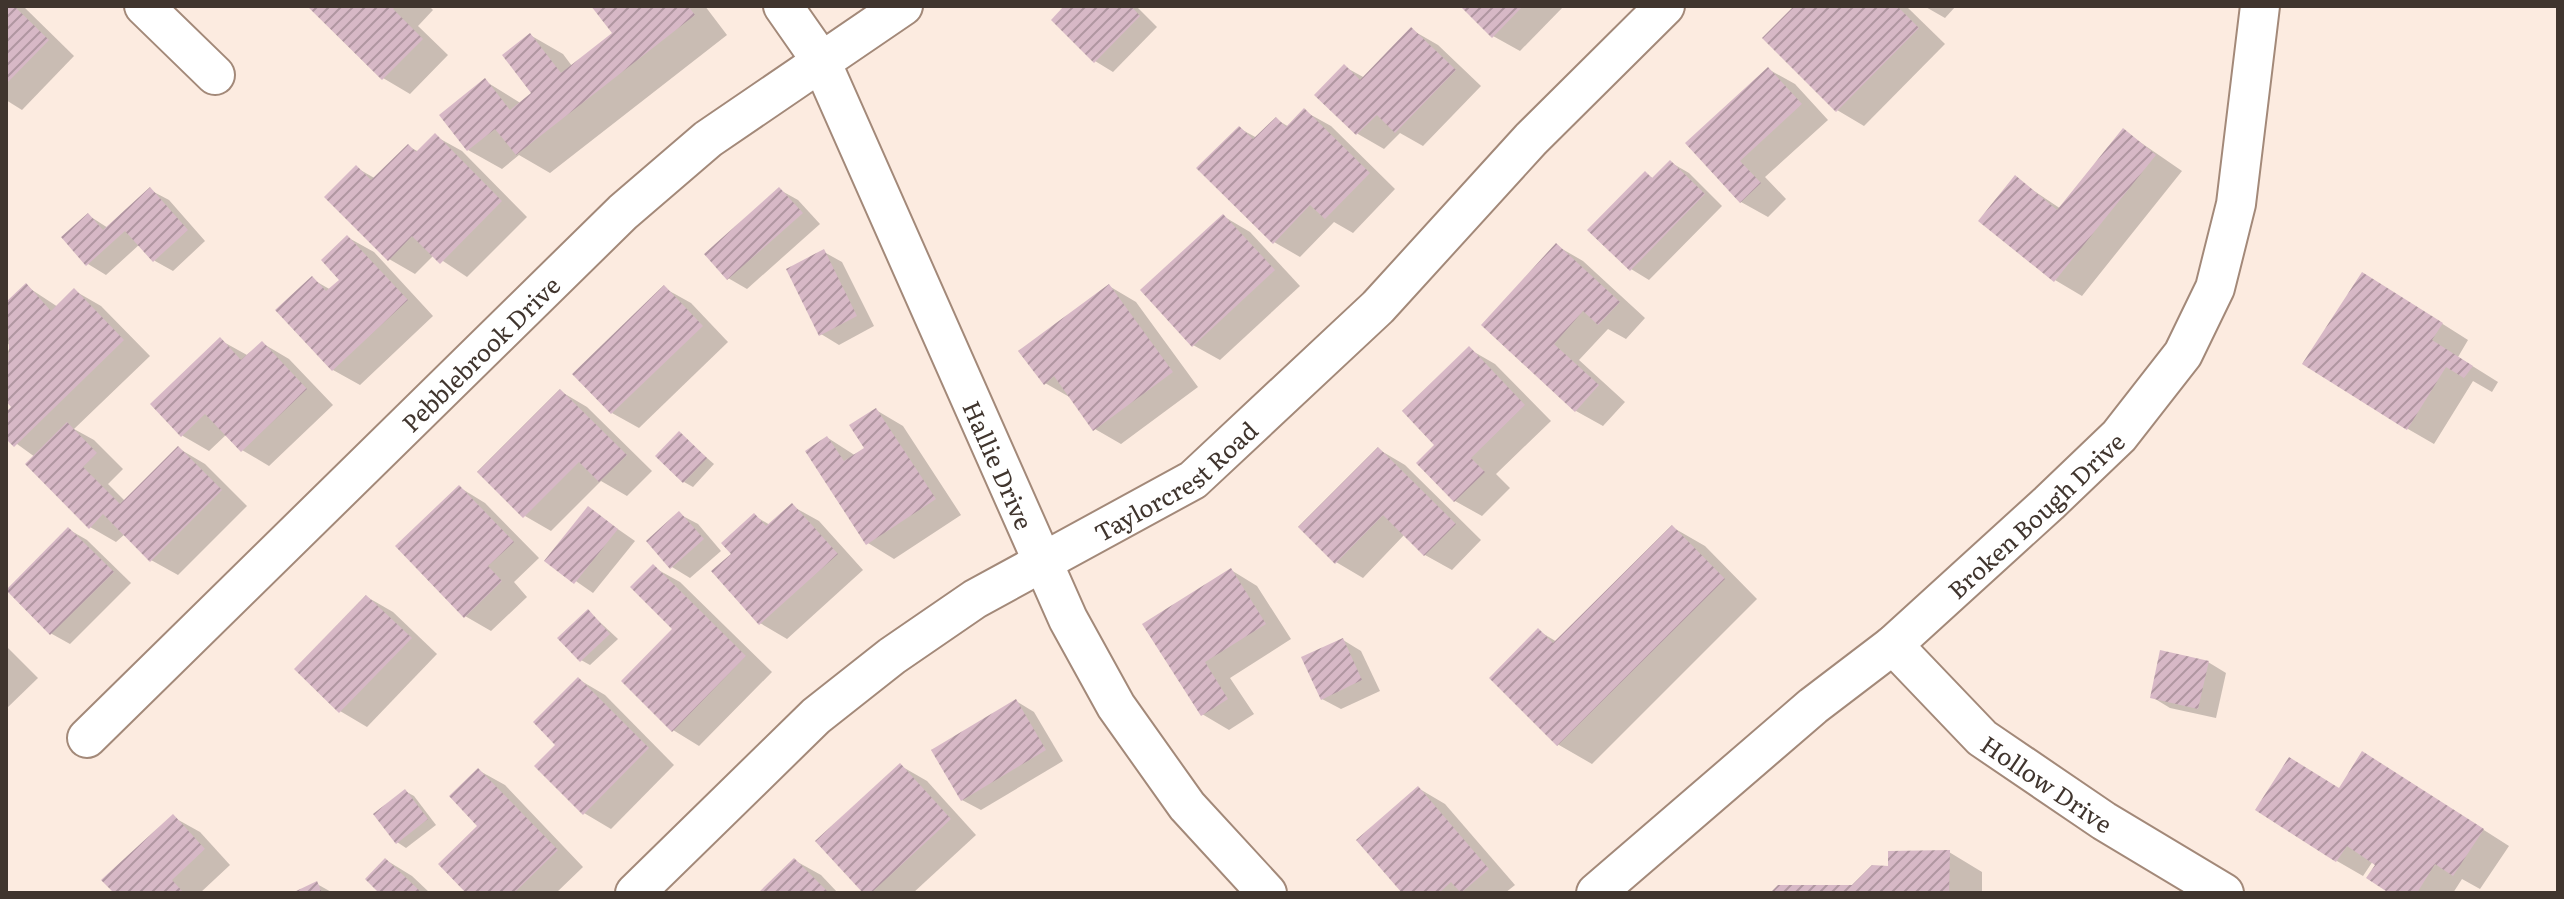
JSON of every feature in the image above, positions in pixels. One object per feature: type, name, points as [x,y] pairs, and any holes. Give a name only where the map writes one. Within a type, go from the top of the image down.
[{"type":"street","points":[[144,6],[215,75]]},
{"type":"street","name":"Hallie Drive","points":[[783,6],[820,59],[1068,619],[1116,706],[1187,806],[1267,893]]},
{"type":"street","name":"Pebblebrook Drive","points":[[87,738],[623,212],[708,139],[820,59],[903,6]]},
{"type":"street","name":"Taylorcrest Road","points":[[635,893],[816,716],[892,656],[975,599],[1045,564],[1193,480],[1378,307],[1531,139],[1665,6]]},
{"type":"street","name":"Broken Bough Drive","points":[[1596,893],[1813,706],[1893,645],[2119,436],[2183,354],[2215,288],[2236,204],[2260,6]]},
{"type":"street","name":"Hollow Drive","points":[[1893,645],[1982,738],[2104,821],[2224,893]]},
{"type":"building","points":[[6,6],[14,6],[49,40],[6,84]]},
{"type":"building","points":[[307,6],[396,6],[393,9],[423,39],[382,80]]},
{"type":"building","points":[[591,6],[688,6],[695,15],[516,155],[495,129],[467,151],[439,115],[485,78],[510,110],[531,93],[502,55],[530,33],[561,73],[612,33]]},
{"type":"building","points":[[1064,6],[1131,6],[1140,16],[1094,63],[1051,20]]},
{"type":"building","points":[[1460,6],[1523,6],[1492,38]]},
{"type":"building","points":[[1794,6],[1897,6],[1919,28],[1836,112],[1762,38]]},
{"type":"building","points":[[1411,27],[1456,70],[1395,133],[1377,115],[1356,135],[1314,95],[1344,64],[1360,80]]},
{"type":"building","points":[[1768,67],[1802,104],[1740,161],[1761,183],[1740,203],[1685,143]]},
{"type":"building","points":[[1304,108],[1370,173],[1325,219],[1310,205],[1273,244],[1196,168],[1239,126],[1253,139],[1276,117],[1286,127]]},
{"type":"building","points":[[2123,128],[2156,155],[2054,282],[1978,221],[2015,175],[2057,210]]},
{"type":"building","points":[[435,133],[502,201],[440,264],[412,236],[388,261],[324,197],[356,165],[371,180],[408,144],[416,152]]},
{"type":"building","points":[[1670,160],[1705,194],[1630,271],[1587,230],[1645,171],[1652,178]]},
{"type":"building","points":[[150,187],[188,230],[153,262],[125,231],[86,266],[61,237],[88,213],[103,230]]},
{"type":"building","points":[[779,187],[803,213],[727,280],[704,254]]},
{"type":"building","points":[[1223,214],[1275,270],[1192,347],[1140,290]]},
{"type":"building","points":[[347,235],[408,300],[332,371],[275,310],[312,276],[326,291],[339,280],[321,260]]},
{"type":"building","points":[[1556,243],[1620,302],[1598,325],[1583,311],[1554,344],[1599,385],[1575,412],[1481,325]]},
{"type":"building","points":[[824,249],[857,316],[819,336],[786,269]]},
{"type":"building","points":[[2362,272],[2443,323],[2432,340],[2473,366],[2464,378],[2446,367],[2407,430],[2302,364]]},
{"type":"building","points":[[26,283],[51,311],[74,288],[124,340],[14,447],[6,439],[6,412],[11,407],[6,401],[9,347],[6,302]]},
{"type":"building","points":[[1109,284],[1173,372],[1093,431],[1054,376],[1044,385],[1018,351]]},
{"type":"building","points":[[664,285],[703,326],[611,414],[572,374]]},
{"type":"building","points":[[220,337],[241,360],[262,341],[307,389],[241,452],[205,414],[181,437],[150,404]]},
{"type":"building","points":[[1469,346],[1525,405],[1471,458],[1485,472],[1454,502],[1416,463],[1434,445],[1402,411]]},
{"type":"building","points":[[560,389],[627,455],[599,482],[579,462],[523,518],[477,472]]},
{"type":"building","points":[[876,408],[936,499],[866,545],[805,451],[827,436],[844,461],[864,448],[849,425]]},
{"type":"building","points":[[67,422],[97,453],[83,467],[120,504],[178,446],[222,490],[150,562],[103,514],[89,529],[25,464]]},
{"type":"building","points":[[679,431],[707,458],[683,483],[655,456]]},
{"type":"building","points":[[1378,447],[1456,524],[1424,556],[1383,515],[1335,564],[1298,527]]},
{"type":"building","points":[[459,485],[514,542],[488,566],[502,581],[464,618],[395,546]]},
{"type":"building","points":[[792,503],[838,554],[759,625],[711,571],[731,554],[721,543],[754,513],[766,526]]},
{"type":"building","points":[[588,506],[618,529],[574,584],[544,561]]},
{"type":"building","points":[[679,511],[704,539],[670,569],[646,541]]},
{"type":"building","points":[[1672,525],[1725,579],[1557,746],[1489,678],[1538,628],[1553,643]]},
{"type":"building","points":[[68,527],[114,572],[50,635],[6,590]]},
{"type":"building","points":[[653,564],[746,656],[672,732],[621,681],[672,629],[630,587]]},
{"type":"building","points":[[1231,568],[1266,624],[1205,662],[1228,699],[1201,716],[1142,624]]},
{"type":"building","points":[[366,595],[412,638],[339,713],[294,669]]},
{"type":"building","points":[[588,609],[610,634],[580,662],[557,638]]},
{"type":"building","points":[[1343,638],[1362,680],[1321,700],[1301,657]]},
{"type":"building","points":[[2160,650],[2209,661],[2198,709],[2150,698]]},
{"type":"building","points":[[578,677],[649,748],[583,815],[534,766],[555,745],[533,722]]},
{"type":"building","points":[[1016,699],[1046,750],[961,801],[931,750]]},
{"type":"building","points":[[2362,751],[2484,829],[2453,876],[2435,864],[2417,893],[2389,893],[2366,878],[2375,865],[2347,846],[2336,862],[2255,810],[2289,757],[2339,788]]},
{"type":"building","points":[[900,763],[951,819],[871,893],[863,893],[815,841]]},
{"type":"building","points":[[478,768],[558,850],[514,893],[466,893],[438,864],[477,826],[449,796]]},
{"type":"building","points":[[1418,786],[1489,869],[1461,893],[1451,882],[1439,893],[1402,893],[1356,840]]},
{"type":"building","points":[[405,789],[428,819],[396,844],[373,814]]},
{"type":"building","points":[[173,814],[205,849],[172,880],[184,893],[114,893],[101,880]]},
{"type":"building","points":[[1950,850],[1949,893],[1770,893],[1778,885],[1852,885],[1872,865],[1888,866],[1888,851]]},
{"type":"building","points":[[385,858],[422,893],[379,893],[365,879]]},
{"type":"building","points":[[794,858],[829,893],[758,893]]},
{"type":"building","points":[[317,881],[322,893],[292,893]]}]
